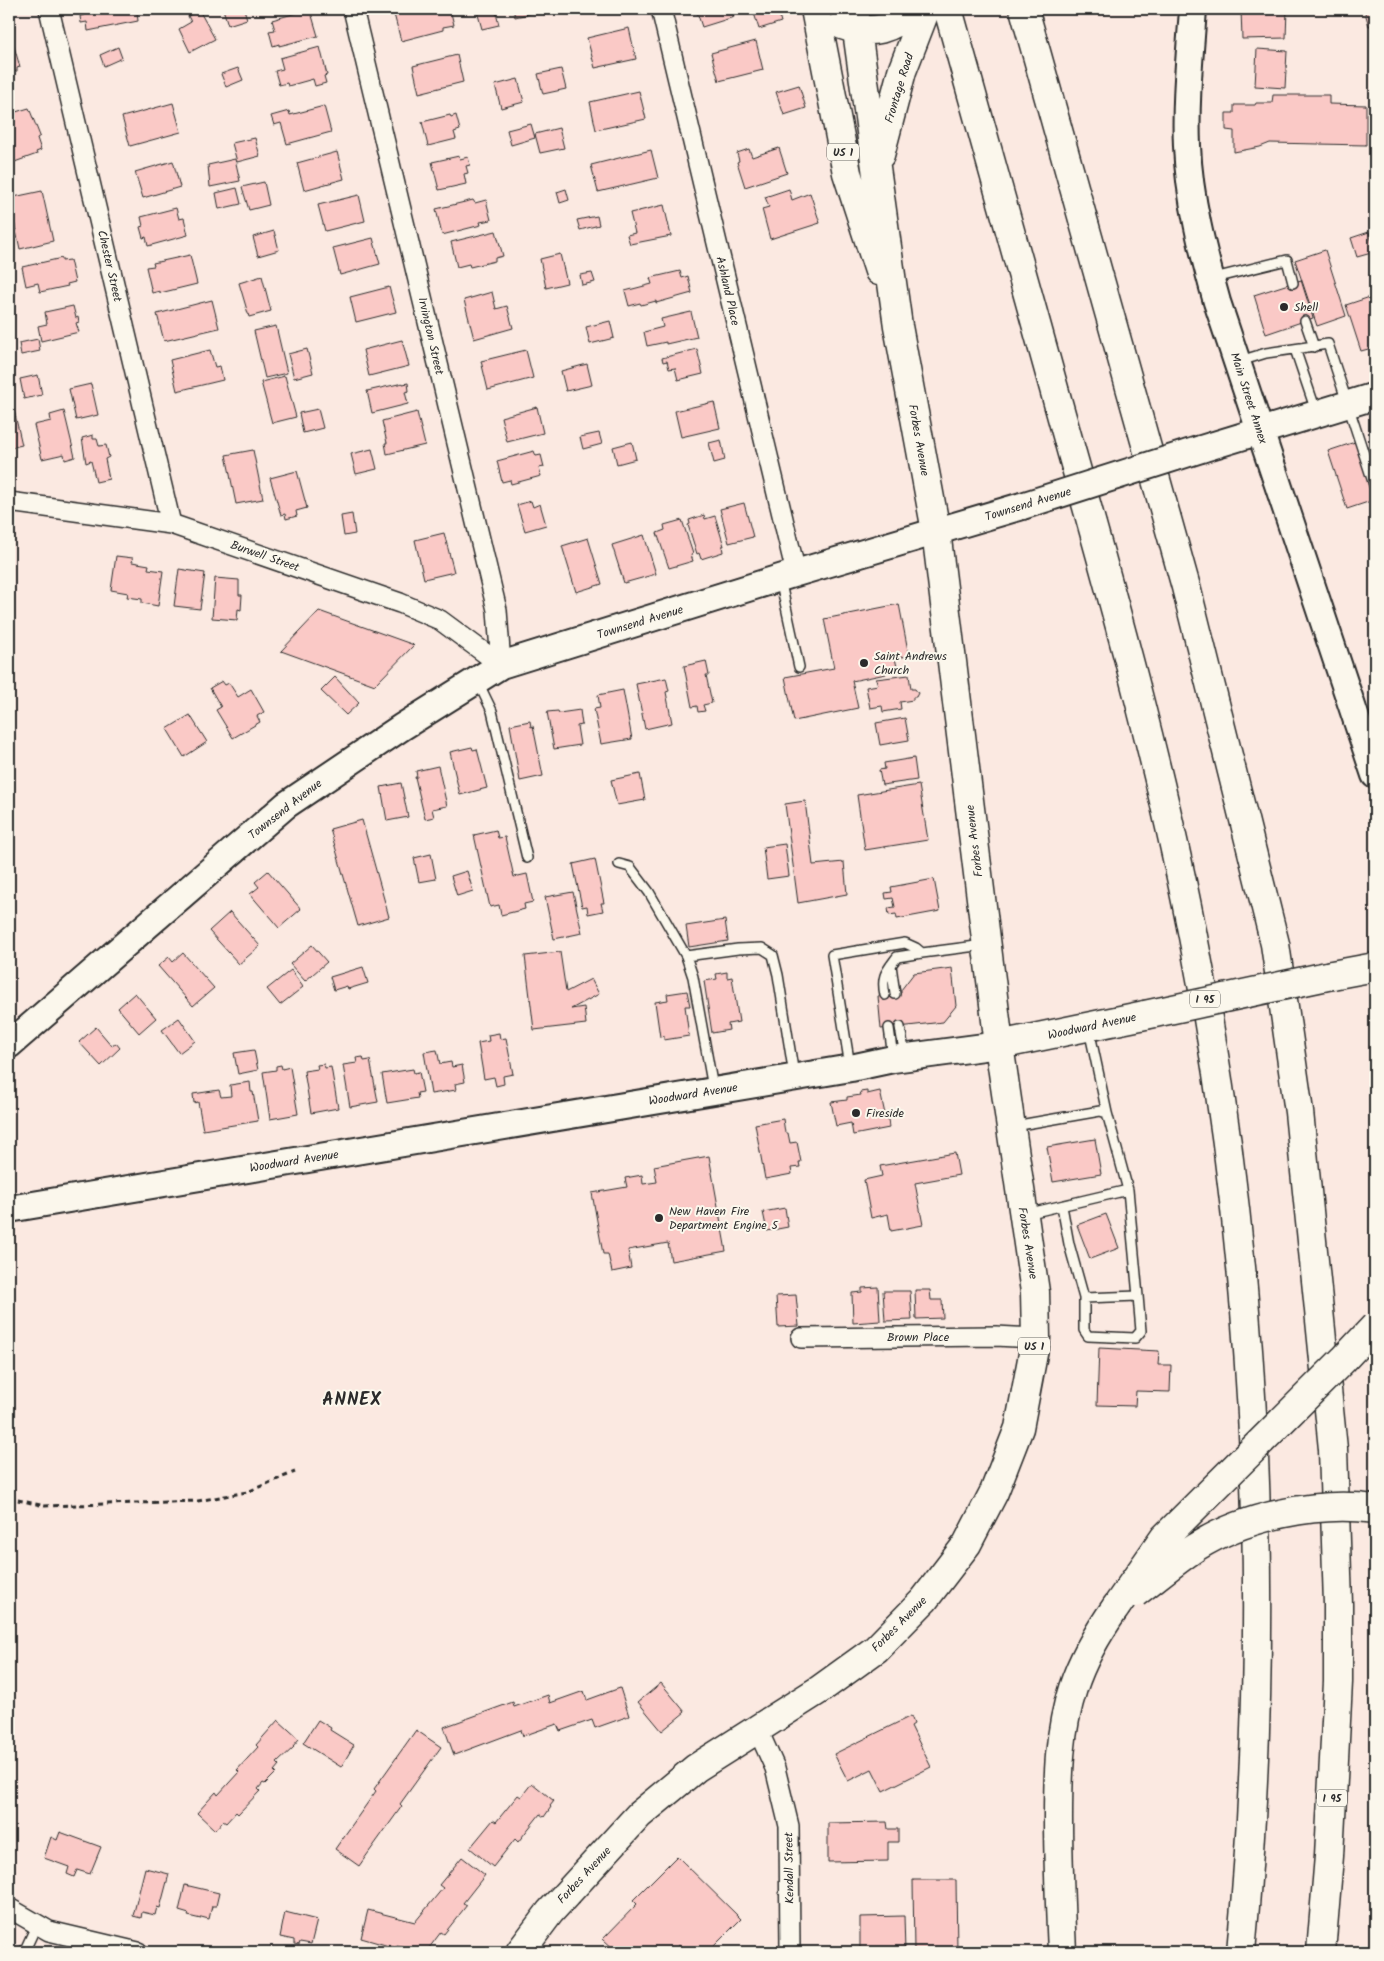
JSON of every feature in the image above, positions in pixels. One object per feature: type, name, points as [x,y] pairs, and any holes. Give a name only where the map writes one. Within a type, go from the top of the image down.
[{"type":"main road","points":[[816,13],[865,23],[904,18],[916,9]]},
{"type":"main road","name":"Frontage Road","points":[[876,168],[902,71],[926,9]]},
{"type":"main road","name":"I 95","points":[[948,9],[1146,724],[1182,878],[1223,1112],[1234,1200],[1246,1329],[1256,1507],[1257,1666],[1250,1863],[1241,1952]]},
{"type":"main road","name":"I 95","points":[[1024,9],[1186,587],[1275,944],[1299,1112],[1334,1449],[1338,1682],[1330,1846],[1321,1952]]},
{"type":"main road","name":"Main Street Annex","points":[[1193,9],[1187,147],[1193,195],[1211,279],[1375,774]]},
{"type":"main road","name":"Forbes Avenue","points":[[816,13],[847,173],[868,242],[898,326]]},
{"type":"main road","name":"Forbes Avenue","points":[[520,1952],[550,1912],[639,1815],[696,1768],[819,1690],[876,1648],[924,1600],[967,1544],[994,1492],[1019,1428],[1036,1338],[1035,1292],[999,1045],[936,531],[898,326],[876,168],[865,23]]},
{"type":"main road","name":"Townsend Avenue","points":[[9,1045],[286,805],[402,727],[501,665],[1375,396]]},
{"type":"main road","name":"Woodward Avenue","points":[[9,1209],[899,1059],[999,1045],[1375,967]]},
{"type":"main road","points":[[1062,1952],[1058,1775],[1064,1728],[1073,1687],[1099,1631],[1164,1538],[1375,1326]]},
{"type":"main road","points":[[1116,1607],[1196,1547],[1232,1529],[1280,1513],[1350,1505],[1375,1509]]},
{"type":"street","name":"Chester Street","points":[[49,9],[171,524]]},
{"type":"street","name":"Irvington Street","points":[[353,9],[497,610],[501,665]]},
{"type":"street","name":"Ashland Place","points":[[661,9],[788,576]]},
{"type":"street","name":"Burwell Street","points":[[9,502],[171,524],[400,603],[440,620],[501,665]]},
{"type":"street","name":"Brown Place","points":[[801,1338],[996,1336],[1036,1338]]},
{"type":"street","name":"Kendall Street","points":[[757,1728],[775,1768],[789,1826],[790,1952]]},
{"type":"street","points":[[9,1908],[49,1931],[138,1952]]},
{"type":"lane","points":[[1211,279],[1287,260],[1293,283]]},
{"type":"lane","points":[[1305,321],[1314,347]]},
{"type":"lane","points":[[1237,362],[1266,353],[1328,344],[1375,488]]},
{"type":"lane","points":[[1295,349],[1316,414]]},
{"type":"lane","points":[[788,576],[799,667]]},
{"type":"lane","points":[[477,680],[492,711],[527,858]]},
{"type":"lane","points":[[619,864],[630,867],[649,892],[686,956],[693,977],[714,1091]]},
{"type":"lane","points":[[851,1068],[832,955],[905,943],[916,948],[922,954]]},
{"type":"lane","points":[[884,995],[882,982],[897,957],[987,945]]},
{"type":"lane","points":[[686,956],[746,948],[762,948],[773,954],[794,1078]]},
{"type":"lane","points":[[891,965],[895,994]]},
{"type":"lane","points":[[899,1059],[900,1026]]},
{"type":"lane","points":[[1062,1206],[1069,1244],[1084,1298],[1084,1330],[1088,1336],[1135,1338],[1141,1331],[1128,1190],[1107,1113],[1088,1026]]},
{"type":"lane","points":[[890,1028],[899,1059]]},
{"type":"lane","points":[[1011,1127],[1100,1110],[1107,1113]]},
{"type":"lane","points":[[1023,1215],[1128,1190]]},
{"type":"lane","points":[[1084,1298],[1138,1296]]},
{"type":"lane","points":[[24,1952],[37,1924]]},
{"type":"path","points":[[9,1498],[45,1506],[198,1501],[247,1492],[295,1472]]},
{"type":"building","points":[[83,9],[139,9],[140,13],[137,13],[138,21],[88,31],[87,22],[81,23],[80,16],[85,15]]},
{"type":"building","points":[[223,9],[244,9],[247,19],[228,25]]},
{"type":"building","points":[[310,9],[318,36],[273,46],[269,31],[275,30],[272,20]]},
{"type":"building","points":[[416,9],[450,9],[454,25],[443,27],[443,30],[401,41],[394,14]]},
{"type":"building","points":[[495,9],[499,25],[482,29],[477,11]]},
{"type":"building","points":[[513,9],[538,9],[538,12],[515,17]]},
{"type":"building","points":[[696,9],[731,9],[734,17],[702,27]]},
{"type":"building","points":[[777,9],[781,22],[759,29],[754,13]]},
{"type":"building","points":[[1241,9],[1287,9],[1286,38],[1242,39]]},
{"type":"building","points":[[1364,9],[1375,9],[1375,25],[1369,26]]},
{"type":"building","points":[[199,10],[215,39],[190,52],[179,29],[191,22],[188,16]]},
{"type":"building","points":[[629,28],[636,59],[595,68],[587,38]]},
{"type":"building","points":[[9,34],[20,67],[17,68],[17,71],[9,73]]},
{"type":"building","points":[[756,41],[763,70],[719,81],[711,53]]},
{"type":"building","points":[[118,47],[122,58],[104,66],[100,55]]},
{"type":"building","points":[[320,47],[327,75],[324,76],[326,83],[315,86],[313,79],[288,86],[287,83],[279,85],[275,71],[283,69],[280,58]]},
{"type":"building","points":[[1257,49],[1287,51],[1285,88],[1255,86]]},
{"type":"building","points":[[457,55],[463,82],[419,93],[413,66]]},
{"type":"building","points":[[238,68],[243,80],[226,87],[221,74]]},
{"type":"building","points":[[561,69],[566,89],[543,94],[538,74]]},
{"type":"building","points":[[518,79],[524,102],[501,108],[495,85]]},
{"type":"building","points":[[799,85],[806,108],[784,115],[776,92]]},
{"type":"building","points":[[639,91],[646,119],[596,130],[590,102]]},
{"type":"building","points":[[1273,95],[1329,95],[1329,104],[1366,105],[1366,145],[1270,143],[1234,152],[1234,131],[1226,130],[1226,113],[1234,113],[1234,105],[1272,103]]},
{"type":"building","points":[[173,103],[181,132],[130,146],[122,117]]},
{"type":"building","points":[[324,106],[331,132],[287,144],[281,123],[274,125],[271,116],[289,111],[290,115]]},
{"type":"building","points":[[29,108],[40,136],[37,138],[41,150],[36,152],[37,154],[9,164],[9,114]]},
{"type":"building","points":[[450,115],[451,117],[456,115],[460,130],[454,132],[456,139],[428,146],[422,122]]},
{"type":"building","points":[[531,124],[535,138],[511,145],[507,130]]},
{"type":"building","points":[[559,128],[564,148],[540,153],[535,134]]},
{"type":"building","points":[[255,138],[260,156],[237,162],[232,143]]},
{"type":"building","points":[[779,148],[787,173],[745,187],[737,162],[739,161],[737,153],[749,149],[752,157]]},
{"type":"building","points":[[651,150],[658,178],[598,192],[591,165]]},
{"type":"building","points":[[337,152],[344,179],[304,190],[297,163]]},
{"type":"building","points":[[459,156],[460,159],[468,157],[470,165],[466,166],[468,173],[464,174],[466,184],[439,190],[432,162]]},
{"type":"building","points":[[235,159],[240,181],[210,187],[208,165]]},
{"type":"building","points":[[173,161],[180,187],[143,198],[135,172]]},
{"type":"building","points":[[264,182],[269,205],[249,210],[242,187]]},
{"type":"building","points":[[237,188],[241,204],[219,209],[216,193]]},
{"type":"building","points":[[566,189],[569,200],[560,203],[557,192]]},
{"type":"building","points":[[789,189],[792,200],[810,193],[820,223],[770,239],[762,209],[769,207],[765,197]]},
{"type":"building","points":[[42,191],[53,241],[20,249],[9,198]]},
{"type":"building","points":[[359,195],[365,221],[325,231],[318,205]]},
{"type":"building","points":[[473,200],[475,203],[486,200],[491,220],[480,222],[481,225],[442,235],[436,209]]},
{"type":"building","points":[[664,205],[671,236],[630,244],[627,235],[635,233],[630,213]]},
{"type":"building","points":[[176,208],[179,219],[184,218],[188,235],[148,246],[146,237],[143,238],[140,227],[143,226],[141,217]]},
{"type":"building","points":[[597,216],[599,225],[580,230],[577,220]]},
{"type":"building","points":[[274,231],[279,250],[258,256],[253,237]]},
{"type":"building","points":[[496,231],[503,256],[495,258],[495,261],[470,267],[469,264],[457,267],[451,242]]},
{"type":"building","points":[[1369,232],[1375,252],[1357,257],[1351,238]]},
{"type":"building","points":[[373,238],[380,264],[340,275],[333,248]]},
{"type":"building","points":[[1325,250],[1346,316],[1317,326],[1295,260]]},
{"type":"building","points":[[560,254],[567,283],[546,288],[540,259]]},
{"type":"building","points":[[190,255],[197,284],[160,293],[160,291],[152,293],[146,267],[154,266],[153,263]]},
{"type":"building","points":[[62,258],[62,261],[70,260],[75,282],[67,284],[68,286],[40,292],[38,283],[26,286],[22,267]]},
{"type":"building","points":[[680,271],[682,278],[688,276],[692,293],[656,303],[656,301],[629,306],[625,291],[652,284],[650,278]]},
{"type":"building","points":[[592,273],[595,282],[582,285],[580,275]]},
{"type":"building","points":[[262,276],[271,311],[249,317],[239,283]]},
{"type":"building","name":"Shell","points":[[1301,280],[1313,318],[1266,334],[1254,295]]},
{"type":"building","points":[[389,287],[396,312],[356,322],[350,297]]},
{"type":"building","points":[[492,292],[496,309],[507,306],[513,328],[474,339],[464,300]]},
{"type":"building","points":[[1373,296],[1375,305],[1375,354],[1372,348],[1361,351],[1346,305]]},
{"type":"building","points":[[212,300],[219,328],[164,341],[157,314]]},
{"type":"building","points":[[73,306],[76,318],[78,317],[79,322],[76,323],[79,332],[41,341],[38,326],[47,324],[45,312]]},
{"type":"building","points":[[691,312],[697,337],[647,346],[644,332],[663,327],[661,319]]},
{"type":"building","points":[[610,321],[614,338],[590,344],[586,327]]},
{"type":"building","points":[[276,326],[287,373],[265,378],[254,331]]},
{"type":"building","points":[[38,339],[40,351],[21,355],[19,343]]},
{"type":"building","points":[[402,340],[409,366],[369,376],[363,350]]},
{"type":"building","points":[[307,349],[313,373],[294,378],[288,354]]},
{"type":"building","points":[[697,349],[703,374],[678,380],[675,368],[669,369],[667,361],[663,362],[662,358]]},
{"type":"building","points":[[210,350],[215,367],[220,366],[223,380],[177,391],[170,360]]},
{"type":"building","points":[[526,350],[533,378],[488,390],[481,361]]},
{"type":"building","points":[[587,364],[592,385],[566,391],[561,371]]},
{"type":"building","points":[[38,375],[42,395],[24,399],[20,379]]},
{"type":"building","points":[[285,376],[296,417],[272,423],[261,382]]},
{"type":"building","points":[[408,383],[409,391],[405,392],[408,404],[372,413],[367,391]]},
{"type":"building","points":[[91,384],[98,415],[76,420],[69,389]]},
{"type":"building","points":[[11,397],[22,445],[9,448],[9,398]]},
{"type":"building","points":[[714,402],[720,428],[681,437],[675,411]]},
{"type":"building","points":[[537,407],[543,433],[507,442],[501,417]]},
{"type":"building","points":[[318,409],[323,428],[303,433],[299,413]]},
{"type":"building","points":[[64,411],[75,457],[65,460],[64,454],[42,459],[34,425],[51,421],[50,415]]},
{"type":"building","points":[[417,412],[425,445],[387,454],[385,443],[387,443],[382,421]]},
{"type":"building","points":[[599,433],[602,444],[583,449],[580,437]]},
{"type":"building","points":[[93,435],[93,439],[97,439],[99,446],[106,445],[109,457],[105,459],[109,479],[96,482],[91,461],[86,463],[82,438]]},
{"type":"building","points":[[721,440],[725,460],[714,463],[709,443]]},
{"type":"building","points":[[632,442],[636,459],[617,464],[613,447]]},
{"type":"building","points":[[1355,442],[1374,500],[1347,509],[1328,451]]},
{"type":"building","points":[[372,449],[377,469],[356,474],[351,454]]},
{"type":"building","points":[[253,450],[263,499],[236,504],[226,455]]},
{"type":"building","points":[[534,451],[536,456],[541,455],[544,467],[539,468],[541,476],[511,484],[510,480],[502,482],[497,461]]},
{"type":"building","points":[[297,471],[307,508],[296,511],[297,516],[286,519],[285,514],[281,515],[270,478]]},
{"type":"building","points":[[531,501],[533,507],[540,504],[546,525],[525,531],[517,505]]},
{"type":"building","points":[[744,503],[753,537],[729,543],[720,509]]},
{"type":"building","points":[[352,514],[355,534],[344,536],[341,516]]},
{"type":"building","points":[[704,515],[705,519],[715,516],[724,546],[722,546],[723,552],[701,559],[699,553],[697,554],[688,525],[690,524],[689,520]]},
{"type":"building","points":[[682,520],[693,554],[691,555],[693,561],[669,568],[657,533],[665,530],[664,525]]},
{"type":"building","points":[[444,533],[454,572],[424,579],[415,540]]},
{"type":"building","points":[[644,535],[656,574],[624,583],[612,545]]},
{"type":"building","points":[[588,538],[602,584],[576,592],[562,546]]},
{"type":"building","points":[[116,556],[133,558],[132,562],[149,565],[148,569],[163,571],[158,606],[142,603],[142,599],[127,597],[128,593],[111,590]]},
{"type":"building","points":[[179,569],[205,573],[200,609],[174,606]]},
{"type":"building","points":[[215,578],[239,580],[239,595],[242,595],[241,610],[238,609],[237,620],[212,618]]},
{"type":"building","name":"Saint Andrews Church","points":[[899,604],[909,656],[895,658],[897,667],[885,670],[886,674],[852,681],[858,708],[794,721],[785,677],[834,668],[824,619]]},
{"type":"building","points":[[319,611],[414,645],[375,685],[281,651]]},
{"type":"building","points":[[706,661],[709,675],[706,675],[712,703],[703,705],[705,711],[698,712],[697,706],[692,707],[684,666]]},
{"type":"building","points":[[909,675],[911,689],[915,689],[918,693],[916,697],[913,697],[913,700],[900,702],[901,709],[883,712],[882,706],[870,708],[866,687],[878,685],[876,679]]},
{"type":"building","points":[[335,677],[359,703],[346,715],[321,691]]},
{"type":"building","points":[[666,678],[669,691],[666,692],[672,723],[645,729],[636,684]]},
{"type":"building","points":[[222,681],[225,685],[229,683],[238,697],[251,689],[264,712],[257,716],[260,722],[233,738],[216,710],[221,707],[210,688]]},
{"type":"building","points":[[623,690],[632,739],[601,744],[594,709],[600,708],[598,695]]},
{"type":"building","points":[[580,710],[582,725],[577,726],[580,745],[554,749],[547,712],[558,711],[559,713]]},
{"type":"building","points":[[190,715],[207,742],[184,757],[167,729]]},
{"type":"building","points":[[905,718],[909,740],[880,745],[876,723]]},
{"type":"building","points":[[530,721],[531,727],[533,726],[543,776],[520,781],[510,725]]},
{"type":"building","points":[[472,747],[473,750],[477,749],[487,788],[460,795],[450,752]]},
{"type":"building","points":[[914,758],[917,780],[882,785],[879,770],[885,769],[884,763]]},
{"type":"building","points":[[438,766],[447,806],[432,809],[434,817],[425,819],[415,777],[417,777],[416,771]]},
{"type":"building","points":[[640,774],[645,800],[617,805],[611,780]]},
{"type":"building","points":[[401,783],[408,817],[387,821],[381,787]]},
{"type":"building","points":[[919,785],[928,840],[865,850],[857,795]]},
{"type":"building","points":[[805,801],[813,865],[844,862],[847,894],[798,903],[785,804]]},
{"type":"building","points":[[362,820],[389,917],[358,926],[330,829]]},
{"type":"building","points":[[496,830],[498,838],[505,837],[514,877],[527,874],[533,902],[524,904],[525,909],[501,915],[499,905],[490,907],[474,835]]},
{"type":"building","points":[[785,844],[789,876],[767,879],[763,847]]},
{"type":"building","points":[[431,854],[436,879],[419,882],[414,858]]},
{"type":"building","points":[[595,859],[604,903],[601,903],[603,911],[588,914],[587,906],[582,907],[573,864]]},
{"type":"building","points":[[268,871],[301,909],[279,928],[250,894],[259,887],[255,882]]},
{"type":"building","points":[[467,871],[473,891],[457,896],[451,876]]},
{"type":"building","points":[[934,879],[940,911],[897,919],[896,914],[889,915],[888,908],[895,907],[893,898],[886,899],[885,893],[892,892],[891,887]]},
{"type":"building","points":[[573,892],[582,933],[554,939],[545,897]]},
{"type":"building","points":[[230,912],[260,946],[239,964],[209,931]]},
{"type":"building","points":[[725,920],[728,941],[689,947],[686,926]]},
{"type":"building","points":[[312,945],[327,962],[305,981],[290,964]]},
{"type":"building","points":[[560,952],[566,992],[591,979],[599,994],[571,1009],[584,1007],[586,1024],[534,1030],[525,956]]},
{"type":"building","points":[[183,953],[214,988],[193,1006],[158,966],[169,957],[173,962]]},
{"type":"building","points":[[363,967],[368,983],[348,989],[347,986],[334,990],[330,977]]},
{"type":"building","points":[[952,968],[956,1006],[943,1022],[881,1029],[878,996],[901,993],[901,990],[914,973]]},
{"type":"building","points":[[291,970],[303,987],[280,1005],[267,989]]},
{"type":"building","points":[[727,972],[727,978],[732,977],[739,1022],[728,1024],[729,1030],[712,1033],[704,981],[717,979],[716,974]]},
{"type":"building","points":[[687,991],[690,1006],[685,1006],[689,1036],[664,1040],[664,1036],[660,1037],[655,1002],[668,1000],[667,994]]},
{"type":"building","points":[[135,993],[156,1018],[139,1033],[118,1008]]},
{"type":"building","points":[[179,1018],[195,1041],[179,1053],[162,1030]]},
{"type":"building","points":[[96,1027],[112,1046],[116,1043],[120,1048],[101,1066],[79,1042]]},
{"type":"building","points":[[499,1033],[500,1039],[506,1038],[513,1074],[503,1076],[504,1084],[496,1086],[494,1077],[484,1079],[478,1043],[489,1041],[488,1035]]},
{"type":"building","points":[[254,1050],[258,1070],[238,1074],[234,1053]]},
{"type":"building","points":[[437,1050],[440,1064],[451,1062],[452,1067],[462,1065],[465,1082],[455,1084],[456,1090],[431,1094],[424,1052]]},
{"type":"building","points":[[363,1057],[364,1061],[370,1060],[378,1102],[350,1107],[343,1065],[357,1063],[356,1058]]},
{"type":"building","points":[[324,1064],[325,1068],[331,1067],[338,1108],[311,1113],[304,1071],[318,1069],[317,1065]]},
{"type":"building","points":[[281,1065],[282,1069],[290,1067],[298,1114],[270,1119],[263,1072],[276,1070],[276,1066]]},
{"type":"building","points":[[413,1069],[414,1073],[419,1072],[423,1092],[417,1093],[418,1098],[387,1103],[382,1074]]},
{"type":"building","points":[[250,1082],[258,1121],[203,1130],[198,1102],[194,1103],[193,1094],[219,1090],[221,1097],[231,1096],[230,1085]]},
{"type":"building","points":[[867,1091],[867,1094],[880,1091],[889,1128],[853,1135],[851,1123],[836,1126],[831,1102],[847,1100],[847,1097],[861,1095],[860,1092]]},
{"type":"building","points":[[783,1119],[785,1133],[788,1133],[790,1143],[797,1142],[801,1162],[799,1162],[800,1167],[791,1168],[792,1174],[765,1179],[755,1124]]},
{"type":"building","points":[[1095,1139],[1101,1174],[1053,1182],[1047,1147]]},
{"type":"building","points":[[955,1153],[959,1175],[915,1183],[923,1225],[891,1231],[888,1214],[871,1218],[864,1180],[882,1176],[880,1166]]},
{"type":"building","name":"New Haven Fire Department Engine 5","points":[[709,1156],[726,1251],[671,1261],[668,1243],[628,1250],[631,1268],[612,1272],[608,1254],[603,1254],[592,1193],[627,1187],[625,1178],[642,1175],[643,1184],[657,1182],[654,1166]]},
{"type":"building","points":[[785,1208],[788,1227],[767,1231],[763,1212]]},
{"type":"building","points":[[1106,1214],[1119,1248],[1090,1259],[1077,1225]]},
{"type":"building","points":[[878,1287],[880,1321],[853,1323],[852,1293],[862,1292],[862,1288]]},
{"type":"building","points":[[915,1290],[930,1290],[931,1300],[942,1300],[943,1318],[916,1319]]},
{"type":"building","points":[[883,1291],[910,1291],[912,1320],[885,1321]]},
{"type":"building","points":[[796,1295],[799,1326],[778,1327],[776,1296]]},
{"type":"building","points":[[1099,1348],[1159,1351],[1158,1365],[1171,1365],[1170,1392],[1136,1391],[1135,1406],[1097,1405]]},
{"type":"building","points":[[661,1683],[685,1712],[662,1731],[638,1702]]},
{"type":"building","points":[[620,1688],[629,1716],[595,1728],[592,1720],[560,1731],[557,1724],[523,1736],[521,1730],[454,1755],[444,1727],[513,1702],[514,1707],[548,1695],[550,1703],[584,1691],[587,1700]]},
{"type":"building","points":[[911,1716],[914,1724],[911,1726],[931,1767],[883,1791],[872,1769],[848,1781],[834,1754]]},
{"type":"building","points":[[278,1720],[299,1739],[294,1747],[277,1763],[279,1765],[274,1771],[276,1773],[265,1784],[263,1783],[258,1789],[260,1791],[238,1814],[236,1812],[226,1823],[223,1821],[215,1830],[197,1813],[216,1792],[218,1795],[239,1772],[237,1770],[258,1747],[256,1745]]},
{"type":"building","points":[[318,1720],[354,1745],[341,1767],[303,1743]]},
{"type":"building","points":[[416,1730],[441,1747],[359,1866],[335,1849],[376,1791],[374,1789]]},
{"type":"building","points":[[532,1783],[554,1801],[544,1817],[540,1814],[518,1842],[515,1839],[493,1867],[470,1848],[493,1820],[496,1822],[518,1795],[521,1797]]},
{"type":"building","points":[[887,1822],[888,1829],[898,1829],[898,1842],[888,1842],[888,1861],[828,1862],[828,1823]]},
{"type":"building","points":[[60,1832],[101,1847],[90,1874],[77,1870],[74,1877],[67,1874],[69,1867],[44,1858],[51,1837],[57,1840]]},
{"type":"building","points":[[677,1856],[741,1919],[708,1952],[686,1952],[679,1945],[672,1952],[617,1952],[603,1939],[637,1904],[633,1900]]},
{"type":"building","points":[[462,1857],[485,1875],[463,1903],[467,1905],[444,1934],[441,1932],[426,1952],[397,1945],[396,1948],[361,1938],[368,1910],[415,1922],[443,1888],[439,1885]]},
{"type":"building","points":[[145,1868],[169,1874],[160,1908],[157,1907],[155,1915],[142,1912],[141,1918],[133,1916]]},
{"type":"building","points":[[913,1880],[956,1880],[957,1952],[914,1952]]},
{"type":"building","points":[[185,1885],[219,1893],[216,1906],[212,1906],[209,1919],[188,1916],[189,1914],[179,1911]]},
{"type":"building","points":[[285,1912],[317,1920],[311,1944],[300,1942],[299,1945],[294,1944],[294,1940],[280,1937]]},
{"type":"building","points":[[904,1916],[905,1952],[860,1952],[860,1917]]},
{"type":"place","name":"Shell","points":[[1284,307]]},
{"type":"place","name":"Saint Andrews Church","points":[[864,663]]},
{"type":"place","name":"Fireside","points":[[856,1113]]},
{"type":"place","name":"New Haven Fire Department Engine 5","points":[[659,1218]]},
{"type":"district","name":"ANNEX","points":[[352,1399]]}]
